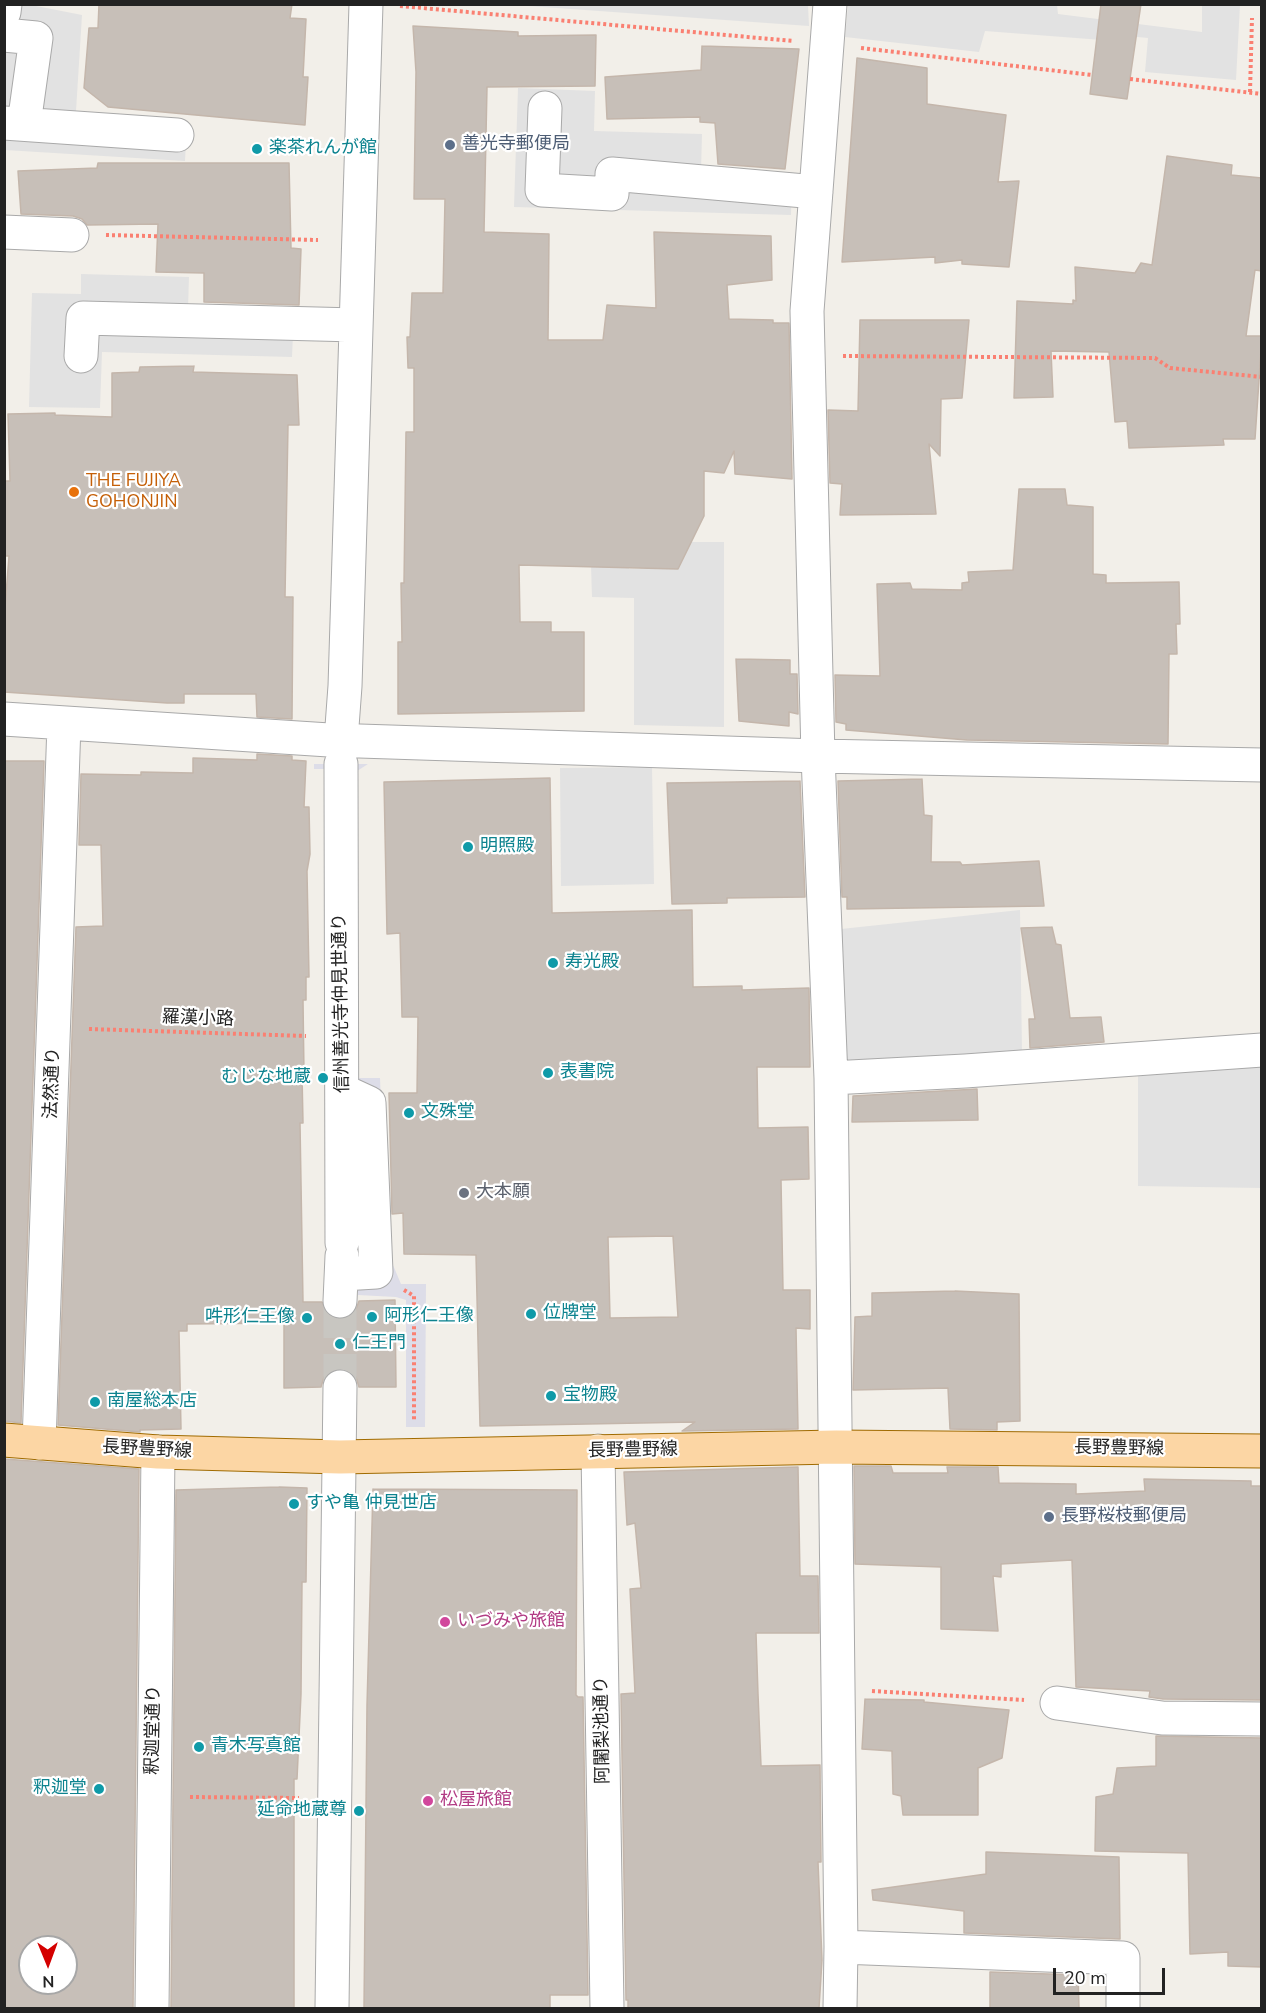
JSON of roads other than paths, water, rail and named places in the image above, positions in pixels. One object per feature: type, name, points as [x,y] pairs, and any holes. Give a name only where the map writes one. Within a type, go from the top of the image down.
[{"type":"main road","name":"長野豊野線","points":[[4,1440],[158,1452],[340,1457],[836,1447],[1262,1451]]},
{"type":"street","points":[[4,12],[5,4]]},
{"type":"street","name":"信州善光寺仲見世通り","points":[[343,1092],[369,1103],[376,1272],[342,1269],[341,752],[366,4]]},
{"type":"street","points":[[830,4],[807,311],[807,356],[818,756],[831,1078],[839,1690],[840,2008]]},
{"type":"street","points":[[4,35],[36,38],[14,124],[177,135]]},
{"type":"street","points":[[545,108],[542,190],[612,194],[612,174],[816,192]]},
{"type":"street","points":[[4,232],[72,235]]},
{"type":"street","points":[[81,356],[83,318],[356,325]]},
{"type":"street","points":[[4,719],[341,752],[818,756],[1262,765]]},
{"type":"street","name":"法然通り","points":[[39,1443],[64,724]]},
{"type":"street","points":[[831,1078],[1262,1050]]},
{"type":"street","points":[[332,2008],[340,1387]]},
{"type":"street","name":"阿闍梨池通り","points":[[598,1451],[607,2008]]},
{"type":"street","name":"釈迦堂通り","points":[[152,2008],[158,1452]]},
{"type":"street","points":[[1057,1703],[1162,1718],[1262,1719]]},
{"type":"street","points":[[841,1947],[1123,1958],[1123,2008]]},
{"type":"tunnel","points":[[340,1301],[340,1387]]},
{"type":"place","name":"善光寺郵便局","points":[[450,145]]},
{"type":"place","name":"楽茶れんが館","points":[[257,149]]},
{"type":"place","name":"THE FUJIYA GOHONJIN","points":[[74,492]]},
{"type":"place","name":"明照殿","points":[[468,847]]},
{"type":"place","name":"寿光殿","points":[[553,963]]},
{"type":"place","name":"表書院","points":[[548,1073]]},
{"type":"place","name":"むじな地蔵","points":[[323,1078]]},
{"type":"place","name":"文殊堂","points":[[409,1113]]},
{"type":"place","name":"大本願","points":[[464,1193]]},
{"type":"place","name":"位牌堂","points":[[531,1314]]},
{"type":"place","name":"阿形仁王像","points":[[372,1317]]},
{"type":"place","name":"吽形仁王像","points":[[307,1318]]},
{"type":"place","name":"仁王門","points":[[340,1344]]},
{"type":"place","name":"宝物殿","points":[[551,1396]]},
{"type":"place","name":"南屋総本店","points":[[95,1402]]},
{"type":"place","name":"すや亀 仲見世店","points":[[294,1504]]},
{"type":"place","name":"長野桜枝郵便局","points":[[1049,1517]]},
{"type":"place","name":"いづみや旅館","points":[[445,1622]]},
{"type":"place","name":"青木写真館","points":[[199,1747]]},
{"type":"place","name":"釈迦堂","points":[[99,1789]]},
{"type":"place","name":"松屋旅館","points":[[428,1801]]},
{"type":"place","name":"延命地蔵尊","points":[[359,1811]]}]
